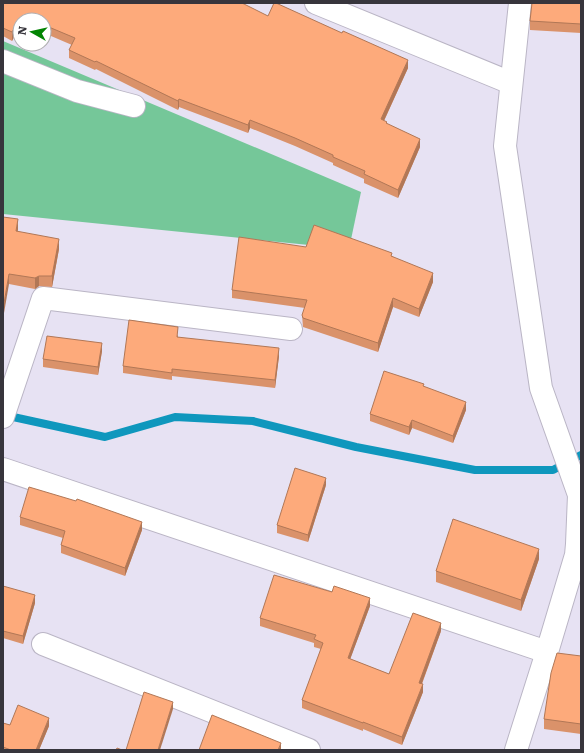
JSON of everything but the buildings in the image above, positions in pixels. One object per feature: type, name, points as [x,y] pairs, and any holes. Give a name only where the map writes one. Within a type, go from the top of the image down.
[{"type":"street","points":[[316,3],[511,83]]},
{"type":"street","points":[[516,750],[547,652],[577,544],[579,495],[541,388],[504,146],[520,3]]},
{"type":"street","points":[[3,61],[77,91],[134,106]]},
{"type":"street","points":[[3,417],[43,298],[291,329]]},
{"type":"street","points":[[3,469],[547,652]]},
{"type":"street","points":[[43,644],[309,750]]},
{"type":"green space","points":[[3,41],[12,45],[12,52],[29,52],[361,192],[349,249],[3,214]]},
{"type":"waterway","points":[[4,415],[105,437],[175,417],[253,421],[356,447],[475,470],[553,470],[581,455]]}]
